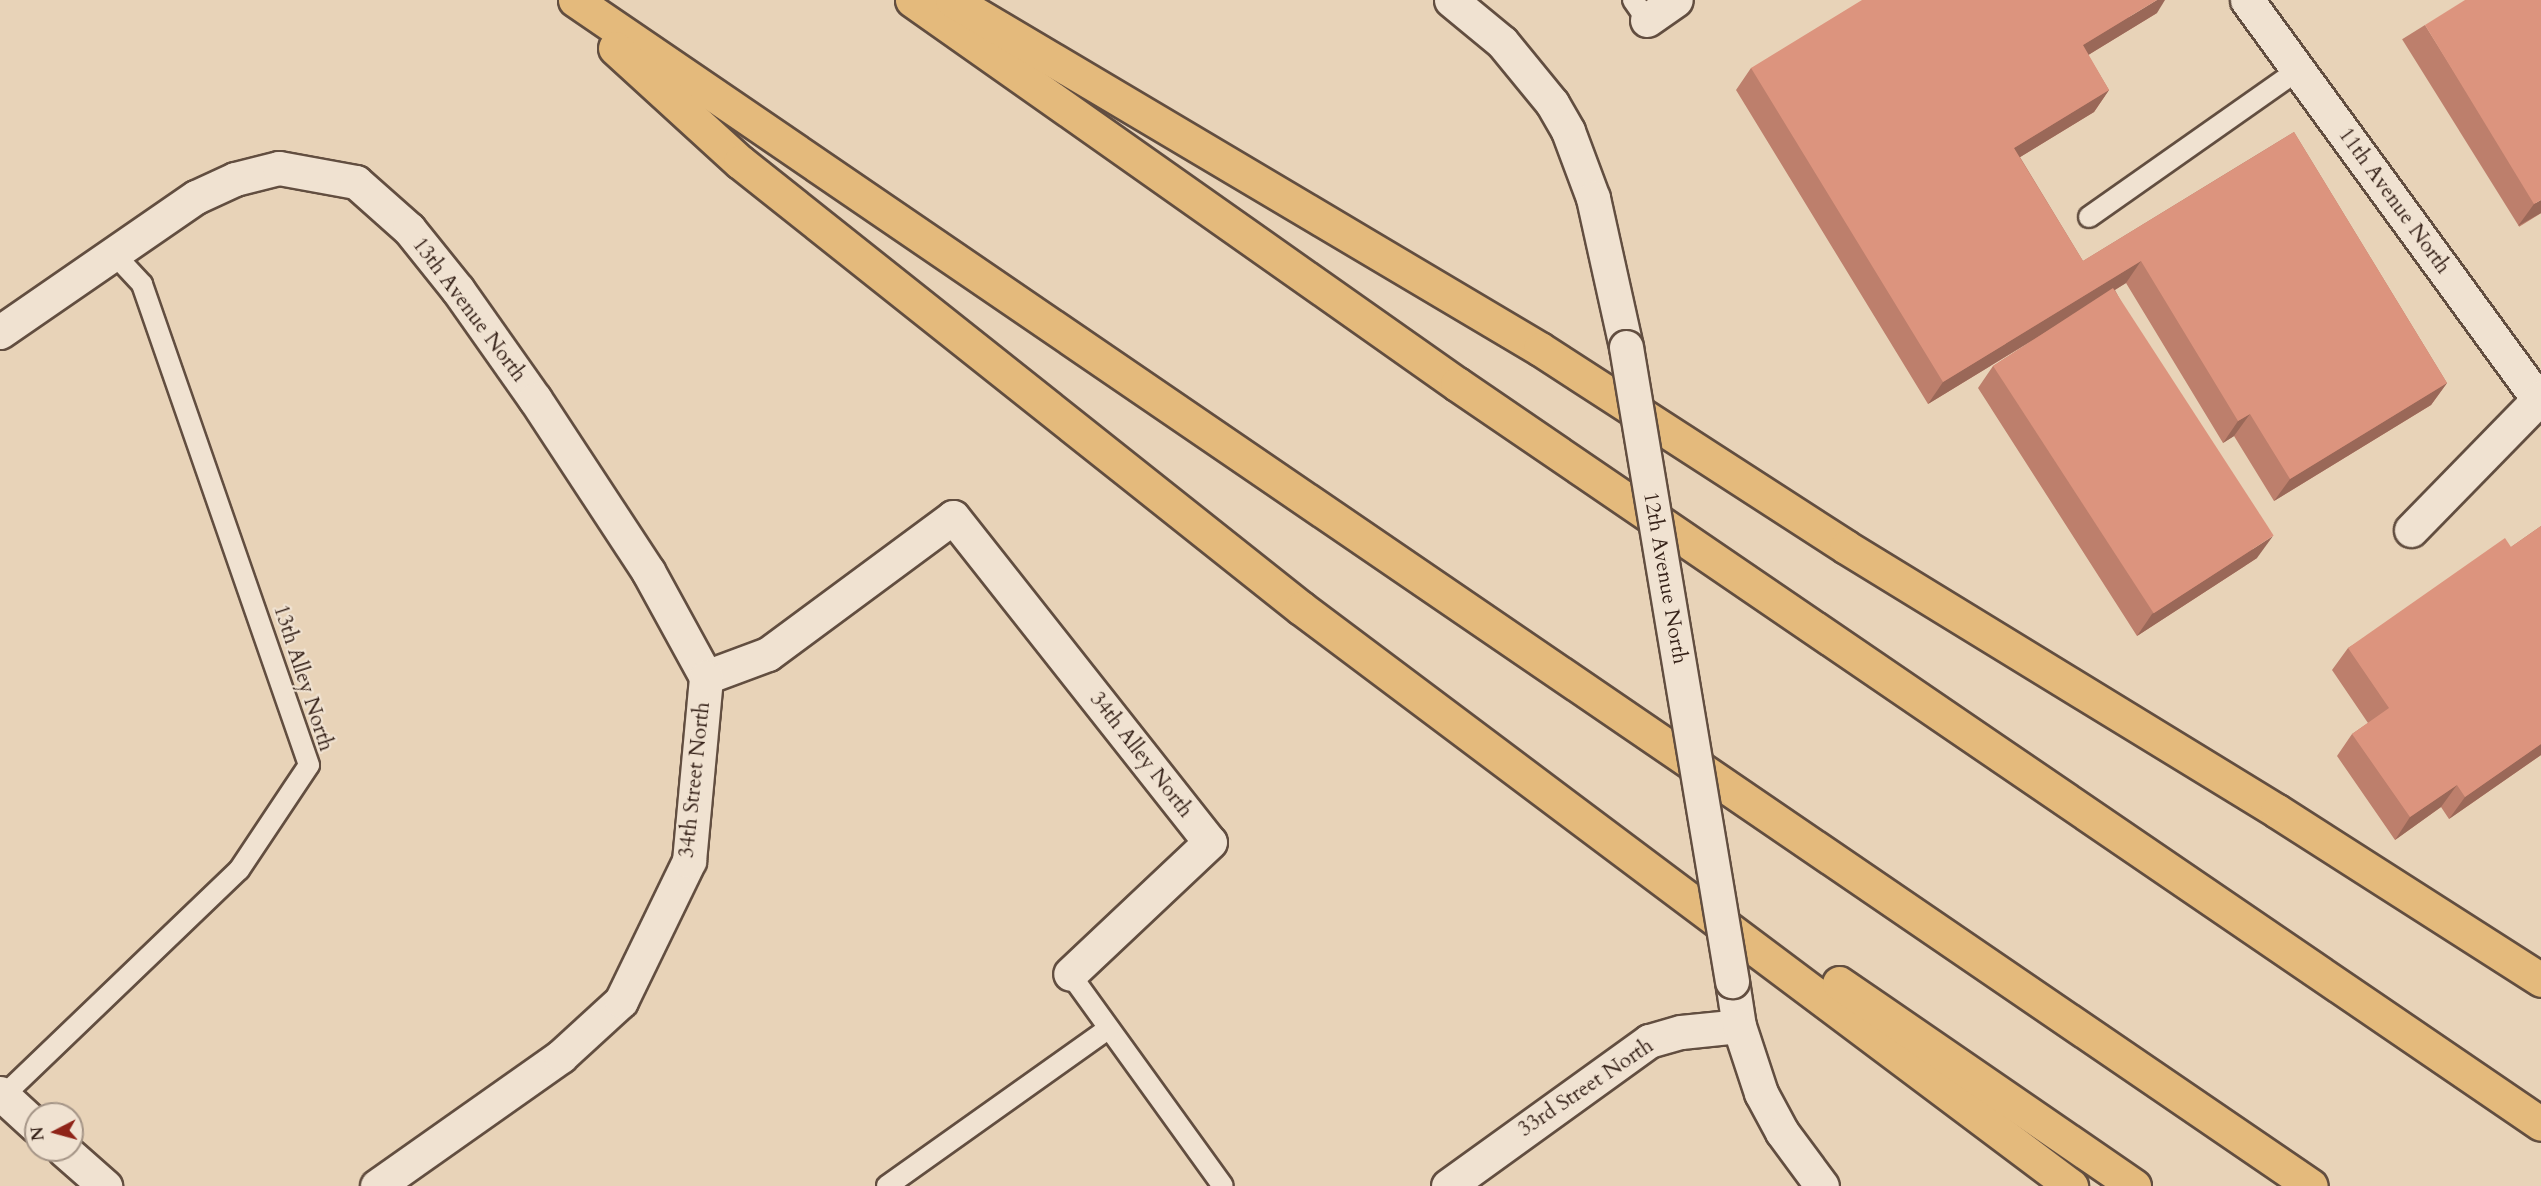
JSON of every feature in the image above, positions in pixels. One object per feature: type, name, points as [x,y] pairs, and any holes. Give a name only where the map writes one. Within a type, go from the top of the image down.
[{"type":"highway","points":[[562,0],[740,162],[1362,653],[2071,1186]]},
{"type":"highway","points":[[574,0],[2311,1186]]},
{"type":"highway","points":[[912,0],[1467,391],[2541,1124]]},
{"type":"highway","points":[[952,0],[1540,350],[1846,547],[2277,811],[2541,980]]},
{"type":"highway","points":[[1362,653],[2134,1186]]},
{"type":"street","name":"12th Avenue North","points":[[1451,0],[1502,42],[1552,103],[1568,131],[1593,198],[1626,348],[1739,1026],[1761,1093],[1782,1132],[1822,1186]]},
{"type":"street","points":[[1640,10],[1676,0]]},
{"type":"street","name":"11th Avenue North","points":[[2247,0],[2540,399]]},
{"type":"street","name":"13th Avenue North","points":[[0,332],[115,255],[196,197],[235,179],[279,168],[356,182],[409,229],[522,381],[648,570],[706,677]]},
{"type":"street","points":[[2411,530],[2540,399]]},
{"type":"street","name":"34th Street North","points":[[377,1186],[561,1056],[621,1001],[689,861],[706,677],[768,654],[953,517]]},
{"type":"street","name":"34th Alley North","points":[[953,517],[1210,842],[1070,974]]},
{"type":"street","name":"33rd Street North","points":[[1448,1186],[1649,1041],[1681,1032],[1739,1026]]},
{"type":"street","points":[[1,1096],[24,1116]]},
{"type":"street","points":[[78,1162],[105,1186]]},
{"type":"lane","points":[[2089,217],[2298,70]]},
{"type":"lane","name":"13th Alley North","points":[[1,1096],[239,870],[309,765],[142,284],[115,255]]},
{"type":"lane","points":[[1070,974],[1223,1186]]},
{"type":"lane","points":[[887,1186],[1109,1028]]},
{"type":"building","points":[[1862,0],[2157,0],[2083,45],[2109,90],[2014,148],[2083,261],[2294,132],[2447,383],[2290,479],[2250,414],[2238,421],[2141,261],[1943,382],[1751,68]]},
{"type":"building","points":[[2465,0],[2541,0],[2541,200],[2534,204],[2425,25]]},
{"type":"building","points":[[2113,288],[2274,535],[2154,613],[1993,366]]},
{"type":"building","points":[[2541,526],[2541,744],[2465,797],[2457,785],[2410,817],[2352,734],[2389,708],[2348,648],[2505,538],[2511,547]]}]
